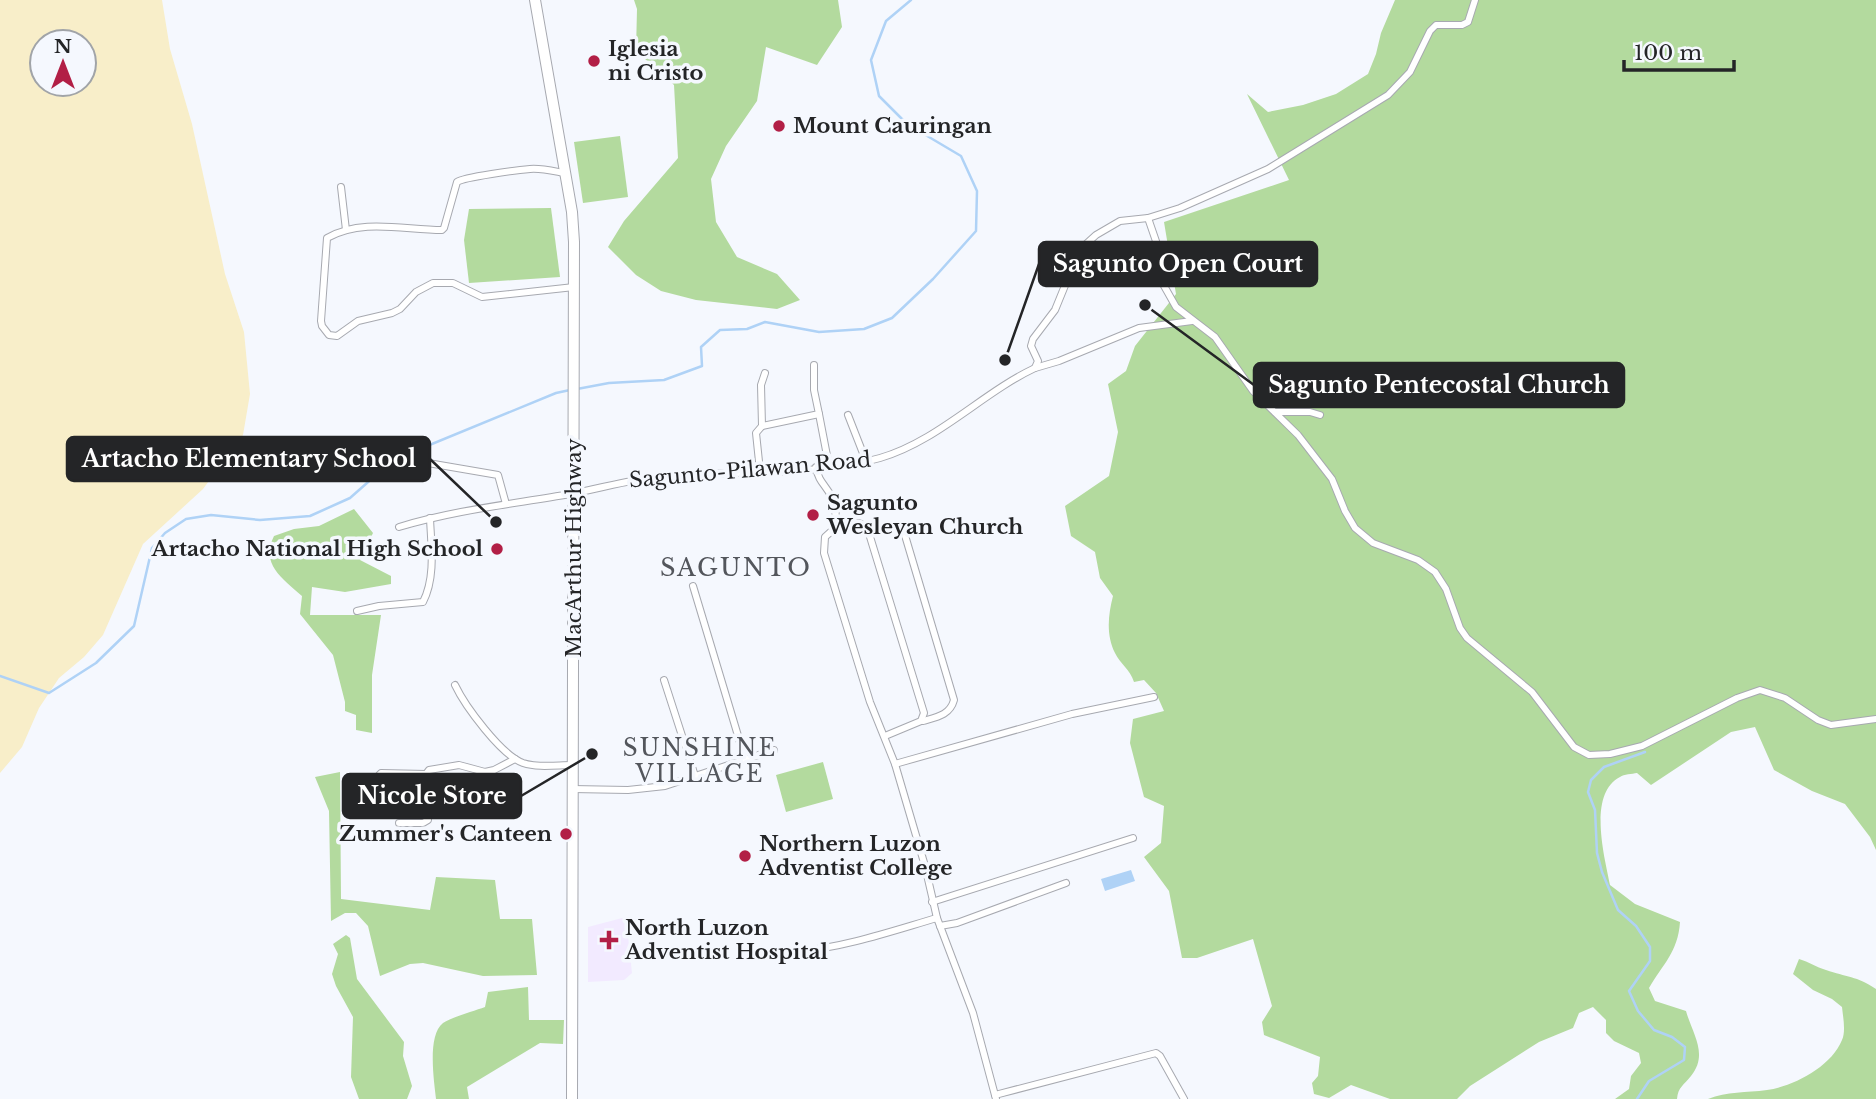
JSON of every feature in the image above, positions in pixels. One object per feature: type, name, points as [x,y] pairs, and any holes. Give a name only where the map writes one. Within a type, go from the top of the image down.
[{"type":"highway","name":"MacArthur Highway","points":[[533,1],[572,212],[575,370],[572,1099]]},
{"type":"street","points":[[1035,368],[1038,363],[1031,346],[1032,339],[1055,310],[1072,268],[1085,245],[1096,235],[1120,221],[1148,218],[1180,208],[1268,169],[1388,95],[1409,72],[1433,28],[1441,23],[1468,22],[1475,0]]},
{"type":"street","points":[[564,173],[530,169],[487,177],[463,177],[457,182],[442,230],[365,226],[332,235],[325,242],[321,321],[326,331],[333,336],[342,334],[358,321],[392,313],[416,292],[433,283],[453,283],[482,298],[574,287]]},
{"type":"street","points":[[341,187],[346,230]]},
{"type":"street","points":[[1148,218],[1158,247],[1164,288],[1176,307],[1215,337],[1242,378],[1298,435],[1332,479],[1355,528],[1373,543],[1418,560],[1435,572],[1446,589],[1461,628],[1468,638],[1532,692],[1578,751],[1598,756],[1643,746],[1737,698],[1760,690],[1785,698],[1818,720],[1831,725],[1876,719]]},
{"type":"street","name":"Sagunto-Pilawan Road","points":[[399,527],[430,517],[575,493],[615,482],[866,461],[891,454],[921,440],[1002,385],[1035,368],[1139,328],[1192,321]]},
{"type":"street","points":[[814,365],[814,390],[829,466]]},
{"type":"street","points":[[762,426],[761,385],[765,373]]},
{"type":"street","points":[[1275,412],[1310,412],[1320,415]]},
{"type":"street","points":[[760,471],[756,433],[762,426],[819,414]]},
{"type":"street","points":[[848,415],[866,461]]},
{"type":"street","points":[[428,463],[498,475],[506,504]]},
{"type":"street","points":[[816,467],[818,479],[833,499],[836,527]]},
{"type":"street","points":[[357,611],[423,601],[427,594],[432,563],[430,517]]},
{"type":"street","points":[[921,721],[924,713],[867,527],[859,523],[836,527],[825,537],[824,554],[870,702],[895,764],[932,902],[973,1013],[996,1097],[1156,1053],[1184,1099]]},
{"type":"street","points":[[885,736],[945,714],[954,700],[904,533]]},
{"type":"street","points":[[693,586],[745,759]]},
{"type":"street","points":[[664,680],[695,776]]},
{"type":"street","points":[[454,685],[477,720],[514,758],[528,764],[572,765]]},
{"type":"street","points":[[895,764],[1072,714],[1154,697]]},
{"type":"street","points":[[572,789],[659,787],[774,750]]},
{"type":"street","points":[[399,823],[423,823],[428,820],[426,774],[429,770],[459,765],[485,772],[494,770],[514,758]]},
{"type":"street","points":[[379,786],[379,775],[382,773],[426,774]]},
{"type":"street","points":[[932,902],[1133,838]]},
{"type":"street","points":[[940,926],[957,923],[1066,883]]},
{"type":"street","points":[[800,951],[872,937],[937,918]]},
{"type":"shaded area","name":"North Luzon Adventist Hospital","points":[[626,917],[632,973],[624,980],[588,982],[588,927]]},
{"type":"green space","points":[[634,0],[838,0],[842,27],[817,65],[766,47],[757,101],[726,146],[711,179],[716,222],[737,257],[777,274],[800,300],[777,309],[696,300],[661,291],[636,275],[608,247],[624,221],[678,158],[674,85],[636,51],[637,9]]},
{"type":"green space","points":[[1395,0],[1876,0],[1876,850],[1870,837],[1845,804],[1812,791],[1774,770],[1755,727],[1731,732],[1651,785],[1637,773],[1622,776],[1610,785],[1604,797],[1601,827],[1610,885],[1635,904],[1680,922],[1673,950],[1649,988],[1655,1001],[1686,1011],[1698,1044],[1699,1060],[1696,1068],[1680,1089],[1677,1099],[1615,1099],[1629,1089],[1631,1076],[1641,1063],[1639,1053],[1614,1041],[1606,1033],[1606,1020],[1593,1007],[1579,1013],[1573,1028],[1539,1042],[1470,1086],[1457,1099],[1390,1099],[1351,1085],[1329,1098],[1314,1094],[1312,1083],[1318,1076],[1320,1057],[1264,1035],[1262,1022],[1272,1006],[1253,939],[1197,958],[1182,958],[1169,891],[1144,857],[1161,843],[1164,806],[1144,797],[1130,743],[1133,719],[1164,711],[1156,693],[1144,680],[1134,682],[1115,653],[1109,625],[1113,596],[1100,578],[1095,552],[1071,536],[1065,506],[1109,476],[1118,432],[1108,384],[1126,371],[1135,346],[1176,294],[1164,222],[1289,180],[1247,94],[1268,112],[1303,105],[1336,94],[1368,74]]},
{"type":"green space","points":[[620,136],[628,197],[583,203],[574,142]]},
{"type":"green space","points":[[551,208],[560,277],[469,283],[464,240],[469,209]]},
{"type":"green space","points":[[354,509],[373,533],[360,560],[391,576],[391,584],[345,592],[312,587],[310,615],[381,615],[372,675],[372,733],[356,730],[356,715],[345,711],[333,655],[300,614],[302,596],[275,570],[270,555],[274,536],[294,529],[319,526]]},
{"type":"green space","points":[[823,762],[833,799],[786,812],[776,775]]},
{"type":"green space","points":[[340,772],[341,899],[430,910],[436,877],[495,880],[500,919],[532,919],[537,975],[483,976],[423,963],[410,964],[380,976],[368,926],[356,913],[345,913],[331,921],[329,811],[315,777]]},
{"type":"green space","points":[[346,935],[350,938],[357,979],[404,1042],[403,1056],[412,1086],[407,1099],[359,1099],[351,1077],[353,1017],[332,974],[338,954],[333,944]]},
{"type":"green space","points":[[1799,959],[1857,979],[1876,989],[1876,1099],[1708,1099],[1729,1093],[1778,1088],[1800,1080],[1821,1067],[1837,1050],[1844,1032],[1842,1007],[1793,974]]},
{"type":"green space","points":[[528,987],[529,1020],[564,1020],[563,1044],[540,1043],[467,1087],[469,1099],[436,1099],[433,1048],[438,1029],[443,1023],[457,1016],[485,1007],[488,992]]},
{"type":"sand","points":[[0,0],[162,0],[170,49],[192,124],[225,274],[244,332],[250,394],[243,435],[203,489],[143,544],[103,635],[84,657],[59,678],[39,708],[22,747],[0,773]]},
{"type":"water","points":[[1131,870],[1135,881],[1105,891],[1101,879]]},
{"type":"waterway","points":[[577,389],[609,383],[664,380],[702,366],[701,347],[720,330],[747,329],[765,322],[819,332],[864,329],[892,318],[933,279],[976,231],[977,191],[961,156],[907,124],[879,96],[871,60],[886,21],[911,0]]},
{"type":"waterway","points":[[0,676],[49,693],[96,663],[134,626],[152,548],[165,533],[186,519],[211,515],[260,520],[310,516],[350,498],[393,460],[556,393],[570,390]]},
{"type":"waterway","points":[[1637,1099],[1649,1081],[1684,1060],[1685,1047],[1672,1037],[1654,1030],[1638,1011],[1629,991],[1650,961],[1650,947],[1636,926],[1618,910],[1602,872],[1597,853],[1595,810],[1588,792],[1591,780],[1604,767],[1645,752]]},
{"type":"place","name":"Iglesia ni Cristo","points":[[594,61]]},
{"type":"place","name":"Mount Cauringan","points":[[779,126]]},
{"type":"place","name":"Sagunto Pentecostal Church","points":[[1145,305]]},
{"type":"place","name":"Sagunto Open Court","points":[[1005,360]]},
{"type":"place","name":"Sagunto Wesleyan Church","points":[[813,515]]},
{"type":"place","name":"Artacho Elementary School","points":[[496,522]]},
{"type":"place","name":"Artacho National High School","points":[[497,549]]},
{"type":"place","name":"Nicole Store","points":[[592,754]]},
{"type":"place","name":"Zummer's Canteen","points":[[566,834]]},
{"type":"place","name":"Northern Luzon Adventist College","points":[[745,856]]},
{"type":"place","name":"North Luzon Adventist Hospital","points":[[609,940]]},
{"type":"district","name":"SAGUNTO","points":[[736,567]]},
{"type":"district","name":"SUNSHINE VILLAGE","points":[[700,761]]}]
